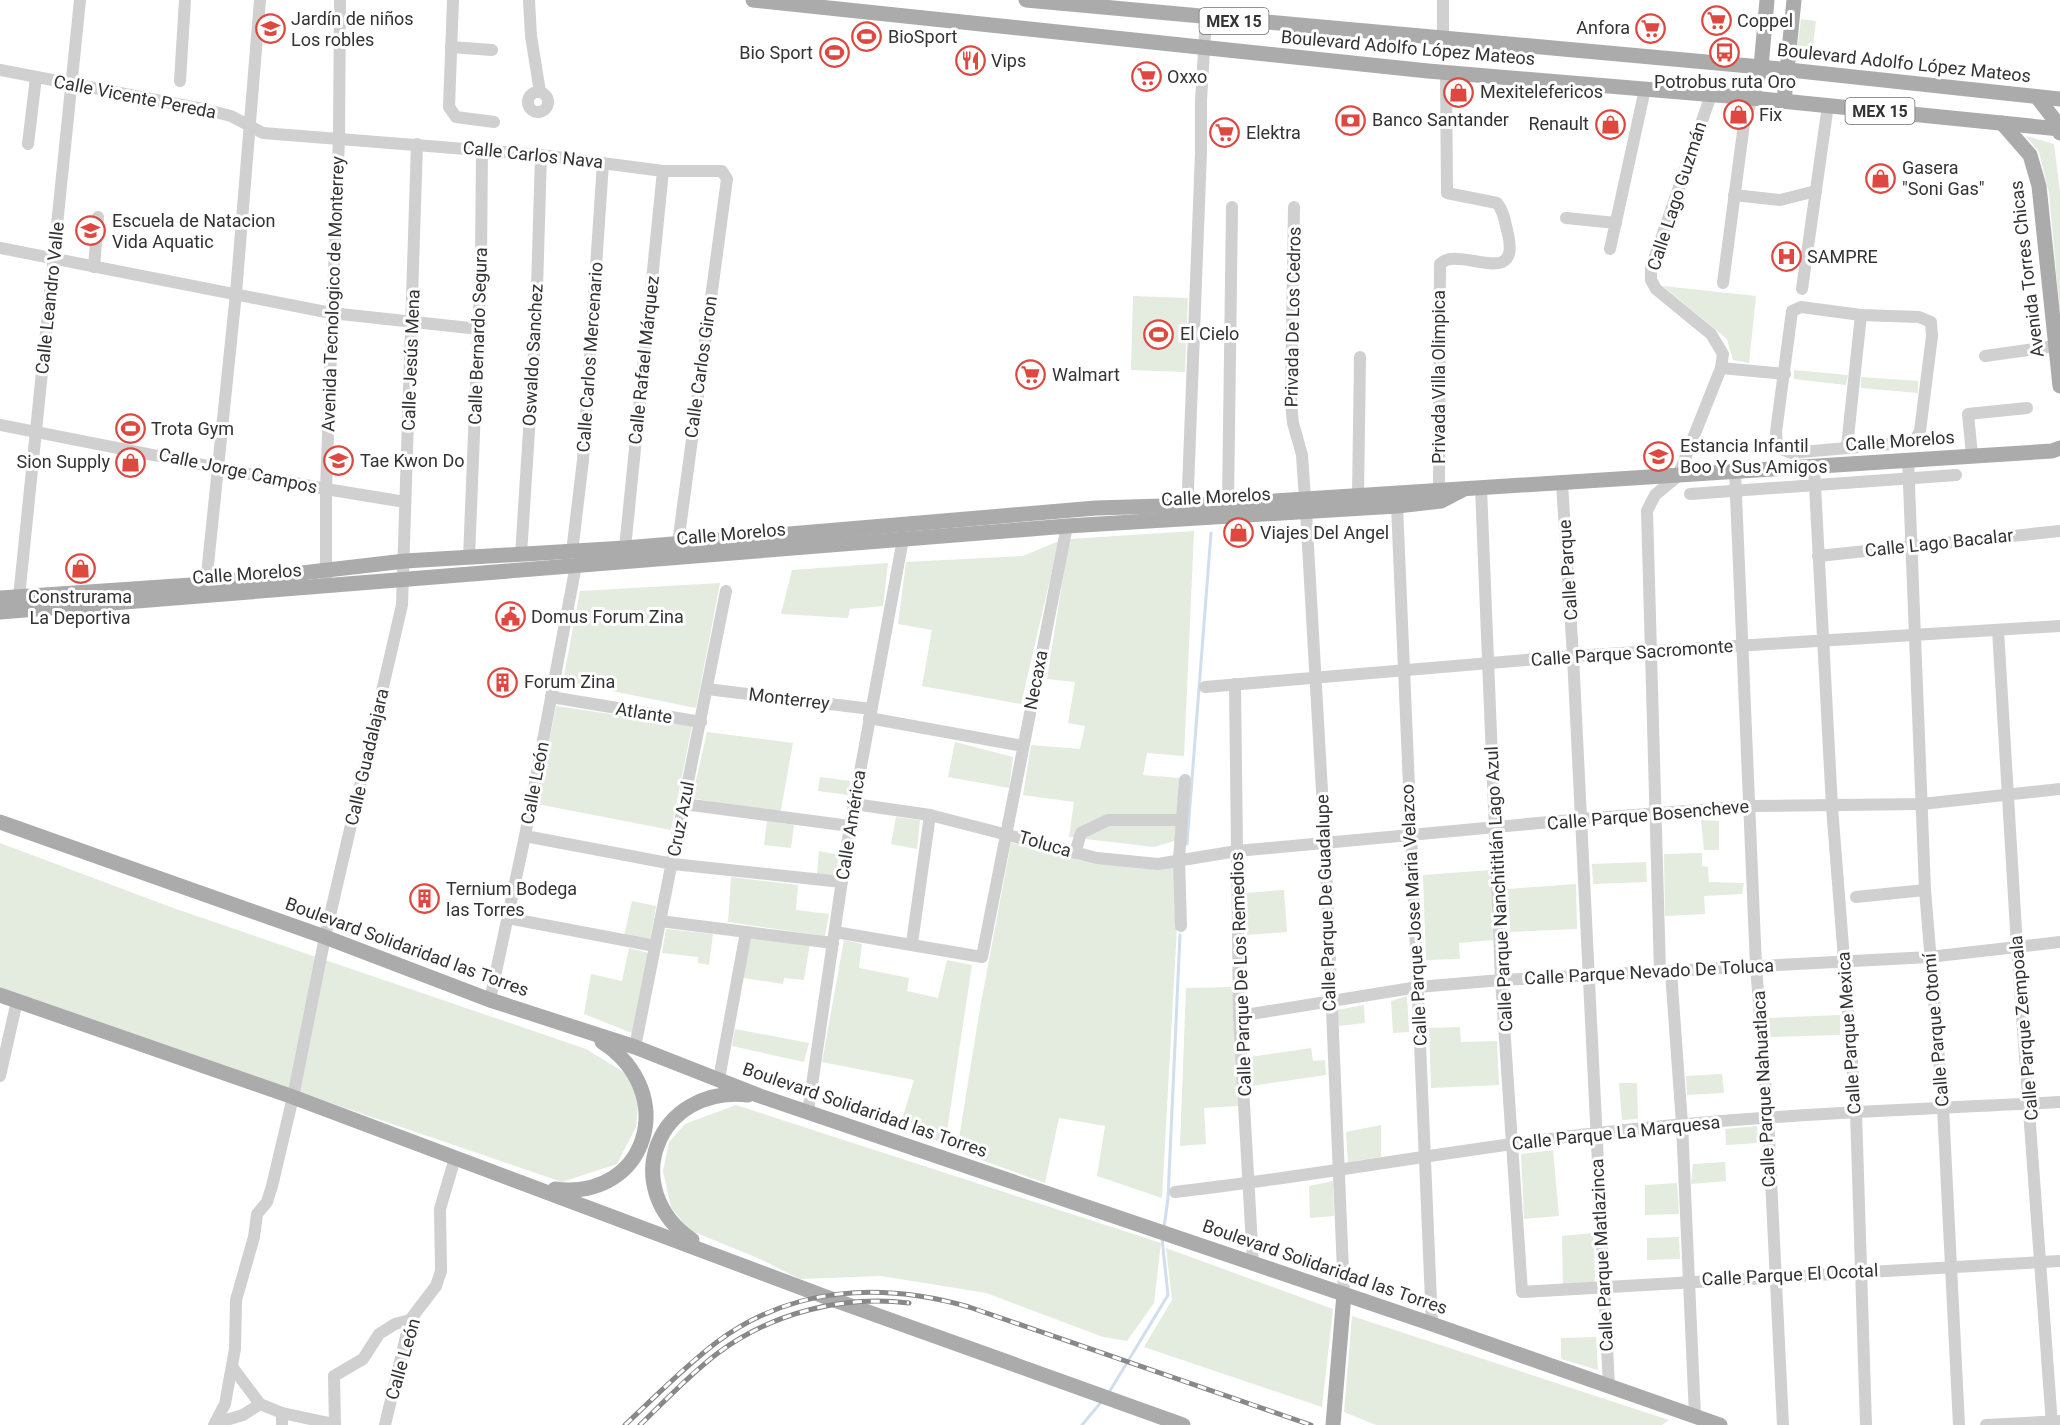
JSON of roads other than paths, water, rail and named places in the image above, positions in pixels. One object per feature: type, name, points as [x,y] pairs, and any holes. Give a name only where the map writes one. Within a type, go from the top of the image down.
[{"type":"main road","name":"Boulevard Adolfo López Mateos","points":[[753,0],[1204,49],[1446,73],[1828,105],[2060,130]]},
{"type":"main road","name":"Boulevard Adolfo López Mateos","points":[[1026,0],[1761,67],[2060,99]]},
{"type":"main road","points":[[1752,98],[1761,67],[1767,0]]},
{"type":"main road","points":[[1784,101],[1794,0]]},
{"type":"main road","points":[[2037,97],[2060,130]]},
{"type":"main road","name":"Avenida Torres Chicas","points":[[2002,123],[2030,155],[2039,186],[2060,386]]},
{"type":"main road","name":"Calle Morelos","points":[[0,598],[206,584],[405,577],[574,558],[903,539],[1067,526],[1187,512],[1305,505],[1358,496],[1439,489],[1562,484],[1908,459],[2057,451]]},
{"type":"main road","name":"Calle Morelos","points":[[0,612],[326,580],[405,561],[521,555],[574,558],[625,548],[677,551],[1096,508],[1187,512],[1228,504],[1397,506],[1441,501],[1463,489]]},
{"type":"main road","name":"Boulevard Solidaridad las Torres","points":[[0,822],[325,937],[490,1000],[635,1047],[760,1096],[1432,1324],[1720,1425]]},
{"type":"main road","points":[[0,995],[293,1098],[1184,1425]]},
{"type":"main road","points":[[537,1187],[572,1190],[602,1183],[628,1164],[643,1139],[646,1105],[640,1081],[621,1056],[588,1033]]},
{"type":"main road","points":[[721,1256],[681,1232],[666,1216],[654,1185],[656,1151],[671,1122],[697,1101],[718,1095],[760,1096]]},
{"type":"main road","points":[[1333,1425],[1344,1294]]},
{"type":"street","name":"Calle Leandro Valle","points":[[19,597],[80,0]]},
{"type":"street","points":[[180,81],[185,0]]},
{"type":"street","points":[[206,584],[216,466],[236,293],[260,0]]},
{"type":"street","name":"Avenida Tecnologico de Monterrey","points":[[326,580],[331,313],[339,137],[340,0]]},
{"type":"street","points":[[453,0],[449,106],[451,113],[456,117],[494,122]]},
{"type":"street","points":[[529,0],[531,36],[540,92]]},
{"type":"street","points":[[1443,0],[1443,39]]},
{"type":"street","points":[[1187,512],[1206,18]]},
{"type":"street","points":[[451,48],[492,50]]},
{"type":"street","name":"Calle Vicente Pereda","points":[[0,70],[203,109],[231,116],[263,133],[339,137]]},
{"type":"street","name":"Privada Villa Olimpica","points":[[1439,489],[1440,264],[1447,259],[1496,263],[1505,260],[1509,254],[1510,242],[1499,205],[1491,201],[1447,193],[1446,73]]},
{"type":"street","points":[[28,144],[36,77]]},
{"type":"street","points":[[1610,249],[1645,89]]},
{"type":"street","name":"Calle Lago Guzmán","points":[[1711,95],[1651,268],[1651,280],[1656,289],[1717,341],[1723,354],[1721,368]]},
{"type":"street","points":[[1723,283],[1744,124],[1752,98]]},
{"type":"street","points":[[1803,289],[1828,105]]},
{"type":"street","name":"Calle Carlos Nava","points":[[339,137],[541,155],[663,171],[718,170],[725,175]]},
{"type":"street","name":"Calle Jesús Mena","points":[[405,577],[405,502],[413,323],[417,144]]},
{"type":"street","name":"Calle Bernardo Segura","points":[[469,558],[479,329],[482,150]]},
{"type":"street","name":"Oswaldo Sanchez","points":[[521,555],[536,322],[541,155]]},
{"type":"street","name":"Calle Carlos Mercenario","points":[[574,558],[583,460],[603,163]]},
{"type":"street","name":"Calle Rafael Márquez","points":[[625,548],[663,171]]},
{"type":"street","name":"Calle Carlos Giron","points":[[677,551],[725,175]]},
{"type":"street","points":[[1734,195],[1779,200],[1816,191]]},
{"type":"street","points":[[1228,504],[1232,207]]},
{"type":"street","name":"Privada De Los Cedros","points":[[1294,207],[1291,403],[1293,423],[1302,455],[1305,505]]},
{"type":"street","points":[[94,267],[98,217]]},
{"type":"street","points":[[1566,218],[1616,223]]},
{"type":"street","points":[[0,248],[331,313],[479,329]]},
{"type":"street","points":[[1801,307],[1861,315],[1919,317],[1931,322],[1932,336],[1920,431],[1917,439],[1907,444],[1847,446],[1791,453],[1777,447],[1776,432],[1793,309],[1801,307]]},
{"type":"street","points":[[1847,446],[1861,315]]},
{"type":"street","points":[[1985,356],[2056,346]]},
{"type":"street","points":[[1358,496],[1360,357]]},
{"type":"street","points":[[1695,1416],[1682,1124],[1666,972],[1654,815],[1647,511],[1655,495],[1678,476],[1721,368],[1785,374]]},
{"type":"street","points":[[1972,455],[1968,414],[2027,408]]},
{"type":"street","name":"Calle Jorge Campos","points":[[0,425],[326,489],[405,502]]},
{"type":"street","name":"Calle Parque Otomí","points":[[1908,459],[1925,890],[1943,1107],[1959,1425]]},
{"type":"street","name":"Calle Parque Mexica","points":[[1814,467],[1832,807],[1856,1112],[1866,1425]]},
{"type":"street","name":"Calle Parque Nahuatlaca","points":[[1735,472],[1756,966],[1768,1118],[1773,1276],[1783,1425]]},
{"type":"street","points":[[1690,494],[1956,475]]},
{"type":"street","name":"Calle Parque","points":[[1562,484],[1574,656]]},
{"type":"street","name":"Calle Parque Nanchititlán Lago Azul","points":[[1481,488],[1501,980],[1514,1144],[1521,1290]]},
{"type":"street","name":"Calle Parque De Guadalupe","points":[[1305,505],[1325,844],[1344,1294]]},
{"type":"street","name":"Calle Parque Jose Maria Velazco","points":[[1397,506],[1402,671],[1432,1324]]},
{"type":"street","name":"Necaxa","points":[[912,943],[982,957],[1067,526]]},
{"type":"street","name":"Calle Lago Bacalar","points":[[1818,556],[2060,531]]},
{"type":"street","name":"Calle América","points":[[808,1112],[850,826],[903,539]]},
{"type":"street","name":"Calle León","points":[[490,1000],[525,836],[574,558]]},
{"type":"street","name":"Calle Guadalajara","points":[[293,1098],[325,937],[399,622],[405,577]]},
{"type":"street","name":"Cruz Azul","points":[[635,1047],[726,591]]},
{"type":"street","name":"Calle Parque Sacromonte","points":[[1205,687],[1574,656],[2060,626]]},
{"type":"street","name":"Calle Parque Zempoala","points":[[1998,630],[2017,947],[2054,1422]]},
{"type":"street","name":"Calle Parque Matlazinca","points":[[1574,656],[1609,1386]]},
{"type":"street","name":"Calle Parque De Los Remedios","points":[[1234,684],[1239,1016],[1253,1263]]},
{"type":"street","name":"Monterrey","points":[[707,689],[870,713],[1023,746]]},
{"type":"street","name":"Atlante","points":[[551,697],[701,722]]},
{"type":"street","points":[[1181,927],[1179,860],[1185,780]]},
{"type":"street","name":"Calle Parque Bosencheve","points":[[1237,851],[1751,806],[1832,807],[1922,804],[2060,789]]},
{"type":"street","points":[[684,804],[850,826]]},
{"type":"street","name":"Toluca","points":[[854,804],[930,815],[1076,853],[1125,862],[1158,864],[1237,851]]},
{"type":"street","points":[[660,921],[746,932],[912,943],[930,815]]},
{"type":"street","points":[[1076,853],[1081,833],[1108,820],[1181,820]]},
{"type":"street","points":[[525,836],[673,864],[842,882]]},
{"type":"street","points":[[1856,897],[1925,890]]},
{"type":"street","points":[[507,918],[656,946]]},
{"type":"street","points":[[719,1079],[746,932]]},
{"type":"street","name":"Calle Parque Nevado De Toluca","points":[[1239,1016],[1418,987],[1501,980],[1845,963],[1929,957],[2060,942]]},
{"type":"street","points":[[0,1076],[17,1000]]},
{"type":"street","points":[[215,1424],[225,1404],[232,1368],[236,1300],[258,1214],[267,1202],[272,1186],[293,1098]]},
{"type":"street","name":"Calle Parque La Marquesa","points":[[1175,1192],[1339,1172],[1596,1133],[1682,1124],[1856,1112],[2060,1102]]},
{"type":"street","name":"Calle León","points":[[385,1425],[410,1320],[436,1286],[441,1271],[440,1209],[455,1158]]},
{"type":"street","name":"Calle Parque El Ocotal","points":[[1521,1290],[1523,1293],[1604,1286],[2060,1261]]},
{"type":"street","points":[[232,1368],[260,1404],[282,1419],[334,1424],[334,1376],[363,1359],[379,1335],[395,1324],[410,1320]]},
{"type":"street","points":[[215,1424],[243,1415],[260,1404]]},
{"type":"street","points":[[1986,1425],[2054,1422]]},
{"type":"waterway","points":[[1187,844],[1211,533]]},
{"type":"waterway","points":[[1164,1228],[1168,1198],[1180,935]]},
{"type":"waterway","points":[[1108,1394],[1168,1295],[1162,1238]]},
{"type":"waterway","points":[[1082,1425],[1102,1401]]},
{"type":"railway","points":[[625,1425],[693,1362],[717,1342],[746,1323],[776,1309],[807,1300],[838,1294],[871,1292],[936,1299],[969,1307],[1311,1425]]},
{"type":"railway","points":[[640,1425],[708,1361],[761,1327],[784,1317],[833,1305],[884,1301],[909,1303]]},
{"type":"place","name":"Coppel","points":[[1716,21]]},
{"type":"place","name":"Anfora","points":[[1651,28]]},
{"type":"place","name":"Jardín de niños Los robles","points":[[270,29]]},
{"type":"place","name":"BioSport","points":[[867,37]]},
{"type":"place","name":"Bio Sport","points":[[834,53]]},
{"type":"place","name":"Potrobus ruta Oro","points":[[1725,53]]},
{"type":"place","name":"Vips","points":[[970,61]]},
{"type":"place","name":"Oxxo","points":[[1146,77]]},
{"type":"place","name":"Mexitelefericos","points":[[1459,92]]},
{"type":"place","name":"Fix","points":[[1738,115]]},
{"type":"place","name":"Banco Santander","points":[[1351,120]]},
{"type":"place","name":"Renault","points":[[1610,124]]},
{"type":"place","name":"Elektra","points":[[1225,133]]},
{"type":"place","name":"Gasera \"Soni Gas\"","points":[[1881,178]]},
{"type":"place","name":"Escuela de Natacion Vida Aquatic","points":[[91,231]]},
{"type":"place","name":"SAMPRE","points":[[1786,257]]},
{"type":"place","name":"El Cielo","points":[[1159,334]]},
{"type":"place","name":"Walmart","points":[[1031,375]]},
{"type":"place","name":"Trota Gym","points":[[130,429]]},
{"type":"place","name":"Estancia Infantil Boo Y Sus Amigos","points":[[1659,456]]},
{"type":"place","name":"Tae Kwon Do","points":[[339,461]]},
{"type":"place","name":"Sion Supply","points":[[131,462]]},
{"type":"place","name":"Viajes Del Angel","points":[[1239,533]]},
{"type":"place","name":"Construrama La Deportiva","points":[[80,568]]},
{"type":"place","name":"Domus Forum Zina","points":[[510,617]]},
{"type":"place","name":"Forum Zina","points":[[503,682]]},
{"type":"place","name":"Ternium Bodega las Torres","points":[[425,899]]}]
